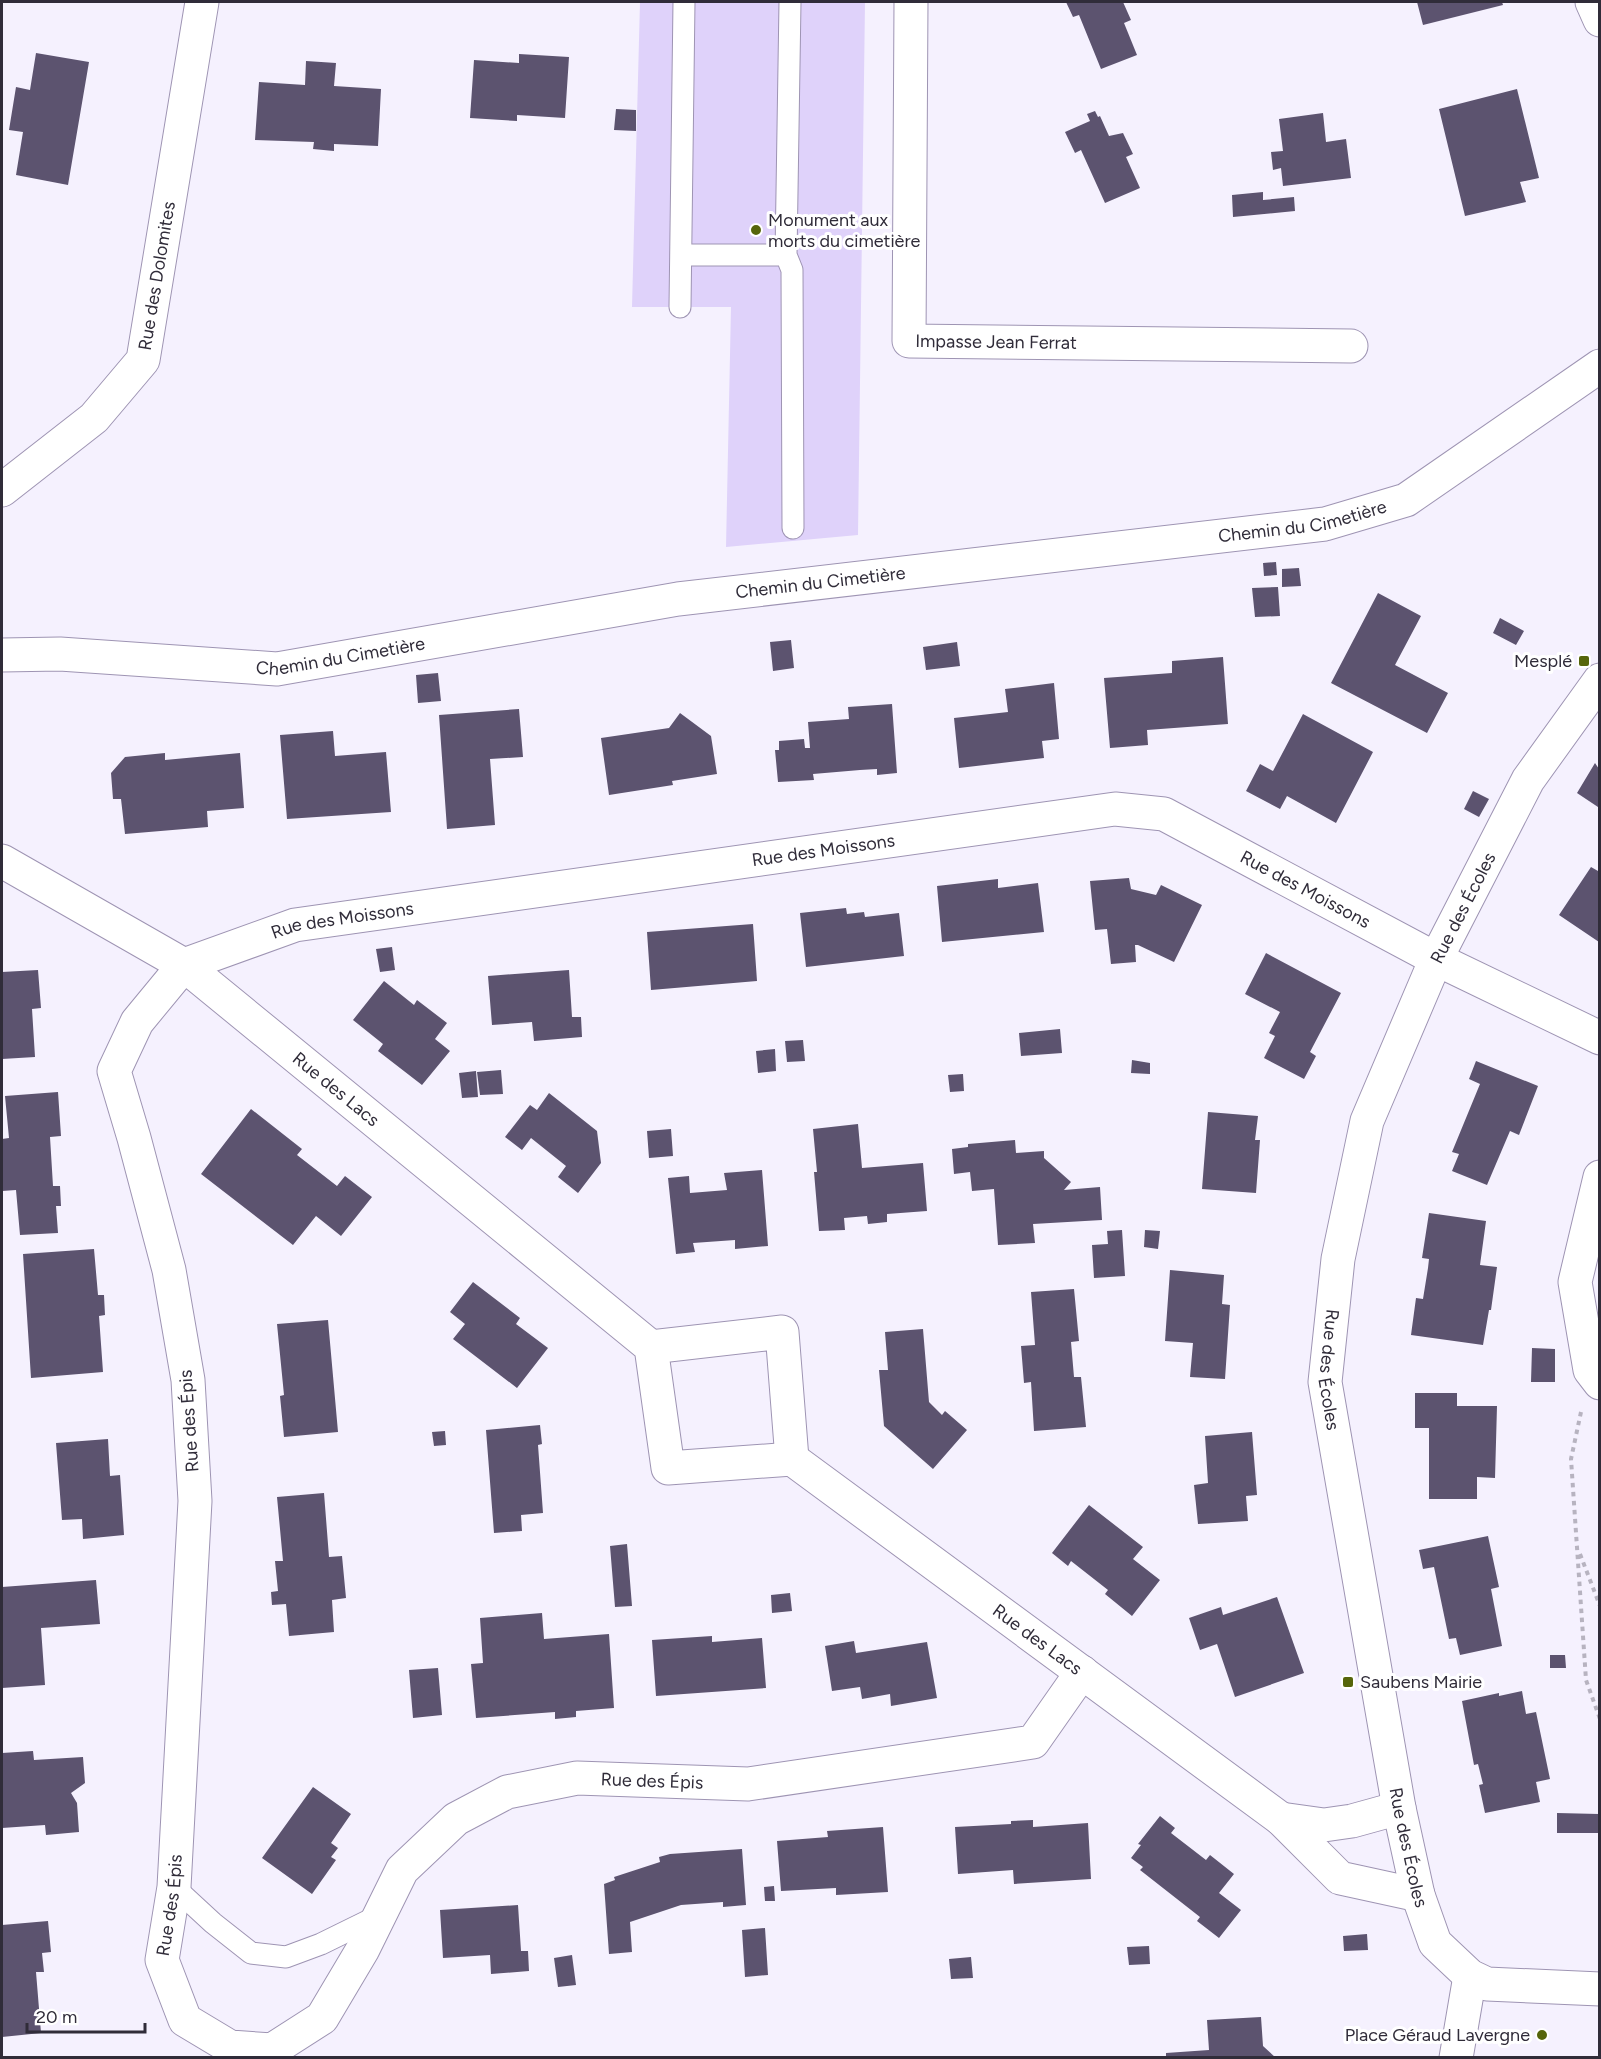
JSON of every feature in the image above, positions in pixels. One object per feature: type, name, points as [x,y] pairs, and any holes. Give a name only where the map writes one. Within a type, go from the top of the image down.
[{"type":"street","name":"Rue des Dolomites","points":[[2,490],[94,418],[143,360],[202,2]]},
{"type":"street","name":"Impasse Jean Ferrat","points":[[911,2],[909,341],[1351,346]]},
{"type":"street","points":[[1592,2],[1599,20]]},
{"type":"street","name":"Chemin du Cimetière","points":[[2,655],[60,654],[277,669],[678,599],[1325,525],[1406,500],[1599,366]]},
{"type":"street","name":"Rue des Écoles","points":[[1470,1976],[1435,1943],[1418,1895],[1399,1808],[1325,1382],[1338,1259],[1367,1121],[1436,959],[1528,780],[1599,680]]},
{"type":"street","name":"Rue des Moissons","points":[[184,965],[295,925],[1115,809],[1164,814],[1436,959],[1599,1038]]},
{"type":"street","name":"Rue des Lacs","points":[[2,861],[184,965],[651,1347]]},
{"type":"street","name":"Rue des Épis","points":[[184,965],[137,1022],[114,1071],[168,1270],[188,1380],[195,1501],[174,1887],[162,1960],[185,2020],[230,2047],[272,2050],[322,2018],[363,1948],[402,1870],[456,1819],[507,1792],[577,1778],[748,1784],[1033,1742],[1082,1672]]},
{"type":"street","points":[[1594,1376],[1575,1282],[1599,1177]]},
{"type":"street","points":[[782,1332],[792,1459],[668,1468],[651,1347],[782,1332]]},
{"type":"street","name":"Rue des Lacs","points":[[792,1459],[1281,1819],[1340,1878],[1418,1895]]},
{"type":"street","name":"Rue des Lacs","points":[[1281,1819],[1324,1825],[1352,1821],[1399,1808]]},
{"type":"street","points":[[1456,2058],[1470,1976],[1487,1984],[1599,1989]]},
{"type":"lane","points":[[680,306],[684,2]]},
{"type":"lane","points":[[790,2],[786,255],[792,270],[793,528]]},
{"type":"lane","points":[[681,255],[786,255]]},
{"type":"lane","points":[[174,1887],[213,1923],[251,1953],[286,1957],[321,1944],[380,1915]]},
{"type":"path","points":[[1594,1376],[1571,1459],[1586,1680],[1599,1719]]},
{"type":"path","points":[[1578,1548],[1599,1606]]},
{"type":"shaded area","points":[[640,2],[865,2],[858,535],[726,547],[731,307],[632,307]]},
{"type":"building","points":[[1066,2],[1123,2],[1131,20],[1124,23],[1137,55],[1101,69],[1079,15],[1073,17]]},
{"type":"building","points":[[1417,2],[1502,2],[1503,5],[1423,25]]},
{"type":"building","points":[[36,53],[89,62],[68,185],[16,175],[23,132],[9,130],[16,87],[30,90]]},
{"type":"building","points":[[519,54],[569,57],[565,118],[517,115],[517,121],[470,118],[474,60],[519,63]]},
{"type":"building","points":[[306,61],[336,63],[334,86],[381,89],[378,146],[334,144],[334,151],[313,149],[314,142],[255,140],[259,82],[305,85]]},
{"type":"building","points":[[1517,89],[1539,178],[1520,182],[1526,202],[1465,216],[1439,109]]},
{"type":"building","points":[[616,109],[636,110],[636,131],[614,130]]},
{"type":"building","points":[[1095,111],[1098,117],[1100,116],[1109,136],[1123,133],[1133,154],[1126,157],[1140,188],[1105,203],[1081,150],[1075,153],[1065,132],[1090,121],[1087,114]]},
{"type":"building","points":[[1323,113],[1326,142],[1346,139],[1351,178],[1283,186],[1281,168],[1273,170],[1271,152],[1283,151],[1279,119]]},
{"type":"building","points":[[1263,192],[1263,200],[1294,197],[1295,211],[1233,217],[1232,195]]},
{"type":"building","points":[[1276,562],[1277,575],[1264,576],[1263,563]]},
{"type":"building","points":[[1299,568],[1301,586],[1282,587],[1282,569]]},
{"type":"building","points":[[1278,587],[1280,616],[1255,617],[1252,588]]},
{"type":"building","points":[[1378,593],[1421,616],[1395,665],[1448,693],[1427,733],[1331,683]]},
{"type":"building","points":[[1500,618],[1524,631],[1516,645],[1493,633]]},
{"type":"building","points":[[791,640],[794,668],[773,671],[770,642]]},
{"type":"building","points":[[957,642],[960,666],[926,670],[923,647]]},
{"type":"building","points":[[1223,657],[1228,724],[1147,730],[1148,745],[1110,748],[1104,678],[1172,673],[1172,661]]},
{"type":"building","points":[[438,673],[441,701],[418,703],[416,675]]},
{"type":"building","points":[[1054,683],[1059,739],[1042,741],[1044,758],[959,768],[954,718],[1008,712],[1005,689]]},
{"type":"building","points":[[892,704],[897,773],[877,775],[877,769],[860,770],[813,774],[814,780],[778,782],[775,750],[779,750],[779,741],[804,739],[805,748],[810,748],[808,722],[849,719],[848,707]]},
{"type":"building","points":[[519,709],[523,757],[490,759],[495,825],[447,829],[439,715]]},
{"type":"building","points":[[680,713],[711,736],[717,774],[672,781],[673,785],[609,795],[601,738],[669,728]]},
{"type":"building","points":[[1303,714],[1373,752],[1336,823],[1287,796],[1280,809],[1246,791],[1260,764],[1273,771]]},
{"type":"building","points":[[333,731],[335,756],[386,752],[391,812],[287,819],[280,735]]},
{"type":"building","points":[[165,753],[165,760],[240,753],[244,808],[207,811],[208,827],[125,834],[121,799],[113,799],[111,773],[125,757]]},
{"type":"building","points":[[1595,763],[1599,769],[1598,807],[1577,793]]},
{"type":"building","points":[[1473,791],[1489,799],[1479,817],[1464,809]]},
{"type":"building","points":[[1591,867],[1598,871],[1599,869],[1599,942],[1559,915]]},
{"type":"building","points":[[1129,878],[1131,889],[1156,895],[1161,885],[1202,905],[1174,962],[1135,945],[1136,962],[1111,964],[1107,929],[1095,930],[1090,881]]},
{"type":"building","points":[[998,879],[998,888],[1038,883],[1044,932],[942,942],[937,886]]},
{"type":"building","points":[[846,908],[847,914],[864,912],[865,917],[899,913],[904,956],[806,967],[800,913]]},
{"type":"building","points":[[753,924],[757,981],[651,990],[647,932]]},
{"type":"building","points":[[392,947],[395,970],[380,972],[376,949]]},
{"type":"building","points":[[1266,953],[1341,993],[1310,1052],[1316,1056],[1304,1079],[1264,1058],[1275,1036],[1269,1033],[1280,1012],[1245,994]]},
{"type":"building","points":[[38,970],[41,1008],[32,1009],[35,1057],[2,1059],[2,972]]},
{"type":"building","points":[[569,970],[572,1017],[581,1017],[582,1037],[534,1041],[532,1022],[492,1025],[488,976]]},
{"type":"building","points":[[384,981],[414,1005],[417,1000],[447,1023],[435,1039],[450,1051],[422,1085],[378,1051],[383,1044],[353,1020]]},
{"type":"building","points":[[1060,1029],[1062,1053],[1021,1056],[1019,1033]]},
{"type":"building","points":[[803,1040],[805,1061],[787,1062],[785,1041]]},
{"type":"building","points":[[775,1049],[776,1071],[758,1073],[756,1051]]},
{"type":"building","points":[[1132,1060],[1150,1063],[1150,1074],[1131,1073]]},
{"type":"building","points":[[1476,1061],[1538,1086],[1519,1135],[1510,1131],[1487,1185],[1452,1171],[1459,1154],[1452,1152],[1480,1084],[1469,1079]]},
{"type":"building","points":[[501,1070],[503,1094],[480,1095],[477,1072]]},
{"type":"building","points":[[476,1071],[478,1097],[462,1098],[459,1073]]},
{"type":"building","points":[[963,1074],[964,1091],[950,1092],[948,1075]]},
{"type":"building","points":[[58,1092],[61,1136],[50,1137],[53,1186],[60,1186],[61,1206],[56,1206],[58,1233],[20,1235],[16,1190],[2,1191],[2,1139],[9,1138],[5,1096]]},
{"type":"building","points":[[549,1093],[597,1131],[601,1163],[578,1193],[558,1177],[566,1166],[531,1138],[522,1150],[505,1137],[530,1105],[537,1110]]},
{"type":"building","points":[[251,1109],[302,1149],[297,1155],[337,1186],[345,1176],[372,1197],[341,1236],[316,1216],[293,1245],[201,1174]]},
{"type":"building","points":[[1208,1112],[1258,1116],[1255,1140],[1260,1140],[1256,1193],[1202,1189]]},
{"type":"building","points":[[858,1124],[862,1168],[923,1163],[927,1211],[887,1214],[887,1222],[868,1224],[867,1216],[844,1218],[845,1230],[819,1231],[813,1129]]},
{"type":"building","points":[[671,1129],[673,1156],[649,1158],[647,1131]]},
{"type":"building","points":[[1015,1140],[1016,1153],[1044,1151],[1044,1158],[1071,1182],[1064,1190],[1100,1187],[1102,1220],[1033,1224],[1035,1243],[998,1245],[994,1189],[972,1191],[970,1172],[954,1174],[952,1149],[968,1147],[968,1144]]},
{"type":"building","points":[[762,1170],[768,1246],[735,1249],[735,1240],[693,1243],[695,1252],[676,1254],[668,1178],[689,1176],[690,1193],[727,1190],[724,1173]]},
{"type":"building","points":[[1429,1213],[1486,1221],[1480,1265],[1497,1267],[1483,1345],[1411,1335],[1416,1298],[1423,1299],[1428,1268],[1429,1259],[1422,1258]]},
{"type":"building","points":[[1122,1230],[1125,1276],[1094,1278],[1092,1245],[1108,1244],[1107,1231]]},
{"type":"building","points":[[1145,1230],[1160,1231],[1158,1249],[1144,1247]]},
{"type":"building","points":[[94,1249],[98,1295],[104,1295],[105,1315],[99,1316],[103,1372],[31,1378],[23,1254]]},
{"type":"building","points":[[1170,1270],[1224,1275],[1222,1304],[1230,1305],[1225,1379],[1190,1377],[1193,1343],[1165,1341]]},
{"type":"building","points":[[473,1282],[520,1318],[516,1324],[548,1348],[517,1388],[453,1339],[465,1324],[450,1312]]},
{"type":"building","points":[[1074,1289],[1079,1341],[1071,1342],[1074,1377],[1081,1377],[1086,1427],[1034,1431],[1031,1382],[1024,1383],[1021,1346],[1035,1345],[1031,1292]]},
{"type":"building","points":[[328,1320],[338,1432],[284,1437],[280,1396],[284,1395],[277,1324]]},
{"type":"building","points":[[923,1329],[929,1402],[942,1415],[945,1411],[967,1430],[933,1469],[884,1426],[879,1370],[888,1370],[885,1332]]},
{"type":"building","points":[[1532,1348],[1555,1349],[1555,1382],[1531,1382]]},
{"type":"building","points":[[1415,1393],[1457,1393],[1457,1406],[1497,1406],[1495,1478],[1477,1477],[1477,1499],[1429,1499],[1429,1428],[1415,1428]]},
{"type":"building","points":[[540,1425],[542,1444],[538,1445],[543,1513],[521,1515],[522,1531],[494,1533],[486,1430]]},
{"type":"building","points":[[445,1431],[446,1445],[434,1446],[432,1432]]},
{"type":"building","points":[[1252,1432],[1257,1495],[1246,1496],[1248,1521],[1198,1524],[1194,1485],[1208,1483],[1205,1436]]},
{"type":"building","points":[[108,1439],[110,1476],[120,1475],[124,1535],[83,1539],[82,1519],[62,1520],[56,1443]]},
{"type":"building","points":[[324,1493],[329,1557],[342,1556],[346,1598],[332,1600],[334,1632],[289,1636],[286,1604],[272,1605],[271,1592],[278,1591],[275,1561],[283,1561],[277,1497]]},
{"type":"building","points":[[1089,1505],[1143,1547],[1133,1559],[1160,1580],[1132,1616],[1105,1594],[1108,1590],[1071,1561],[1068,1566],[1052,1553]]},
{"type":"building","points":[[1488,1536],[1499,1587],[1491,1589],[1502,1646],[1460,1655],[1456,1638],[1449,1639],[1434,1567],[1423,1569],[1419,1550]]},
{"type":"building","points":[[627,1544],[632,1606],[615,1607],[610,1546]]},
{"type":"building","points":[[96,1580],[100,1624],[41,1628],[45,1685],[2,1688],[2,1587]]},
{"type":"building","points":[[790,1593],[792,1611],[772,1613],[771,1595]]},
{"type":"building","points":[[1277,1597],[1304,1673],[1235,1697],[1217,1644],[1200,1650],[1189,1618],[1221,1607],[1223,1615]]},
{"type":"building","points":[[542,1613],[544,1639],[609,1634],[614,1708],[576,1711],[576,1717],[555,1719],[555,1712],[476,1718],[471,1664],[483,1663],[480,1618]]},
{"type":"building","points":[[712,1636],[712,1642],[762,1638],[766,1688],[656,1696],[652,1640]]},
{"type":"building","points":[[854,1641],[856,1653],[927,1642],[937,1698],[891,1706],[890,1694],[862,1699],[860,1687],[832,1691],[825,1646]]},
{"type":"building","points":[[1550,1655],[1565,1655],[1566,1668],[1550,1668]]},
{"type":"building","points":[[438,1668],[442,1715],[413,1718],[409,1670]]},
{"type":"building","points":[[1522,1691],[1526,1714],[1536,1712],[1550,1779],[1536,1782],[1540,1802],[1485,1813],[1479,1785],[1483,1784],[1478,1764],[1474,1765],[1462,1701],[1499,1693],[1499,1696]]},
{"type":"building","points":[[33,1751],[34,1760],[83,1757],[85,1783],[71,1793],[77,1803],[79,1832],[46,1835],[45,1825],[2,1828],[2,1753]]},
{"type":"building","points":[[313,1787],[351,1814],[331,1843],[338,1848],[331,1857],[336,1860],[312,1894],[262,1858]]},
{"type":"building","points":[[1557,1813],[1599,1814],[1599,1833],[1557,1833]]},
{"type":"building","points":[[1160,1816],[1175,1828],[1171,1833],[1206,1860],[1210,1855],[1234,1874],[1219,1893],[1241,1910],[1219,1938],[1197,1921],[1200,1917],[1140,1870],[1143,1867],[1131,1858],[1141,1845],[1138,1844]]},
{"type":"building","points":[[1033,1820],[1033,1827],[1088,1823],[1091,1879],[1014,1884],[1013,1870],[958,1874],[955,1827],[1011,1824],[1011,1821]]},
{"type":"building","points":[[883,1827],[888,1892],[836,1895],[836,1888],[781,1891],[777,1841],[828,1837],[827,1831]]},
{"type":"building","points":[[742,1849],[746,1905],[723,1907],[723,1902],[681,1905],[630,1922],[632,1952],[609,1954],[604,1884],[615,1880],[614,1877],[660,1862],[659,1857],[670,1854]]},
{"type":"building","points":[[774,1886],[775,1901],[765,1901],[764,1887]]},
{"type":"building","points":[[518,1905],[521,1951],[528,1951],[529,1971],[491,1974],[490,1955],[443,1958],[440,1910]]},
{"type":"building","points":[[48,1921],[51,1952],[42,1953],[44,1972],[36,1972],[41,2033],[2,2037],[2,1925]]},
{"type":"building","points":[[765,1928],[768,1975],[745,1977],[742,1930]]},
{"type":"building","points":[[1367,1934],[1368,1950],[1344,1951],[1343,1936]]},
{"type":"building","points":[[1149,1946],[1150,1964],[1129,1965],[1127,1947]]},
{"type":"building","points":[[572,1955],[576,1985],[558,1987],[554,1958]]},
{"type":"building","points":[[971,1957],[973,1978],[951,1979],[949,1959]]},
{"type":"building","points":[[1261,2017],[1263,2046],[1276,2058],[1166,2058],[1166,2053],[1209,2050],[1207,2020]]},
{"type":"place","name":"Monument aux morts du cimetière","points":[[756,230]]},
{"type":"place","name":"Mesplé","points":[[1584,661]]},
{"type":"place","name":"Saubens Mairie","points":[[1348,1682]]},
{"type":"place","name":"Place Géraud Lavergne","points":[[1542,2035]]}]
